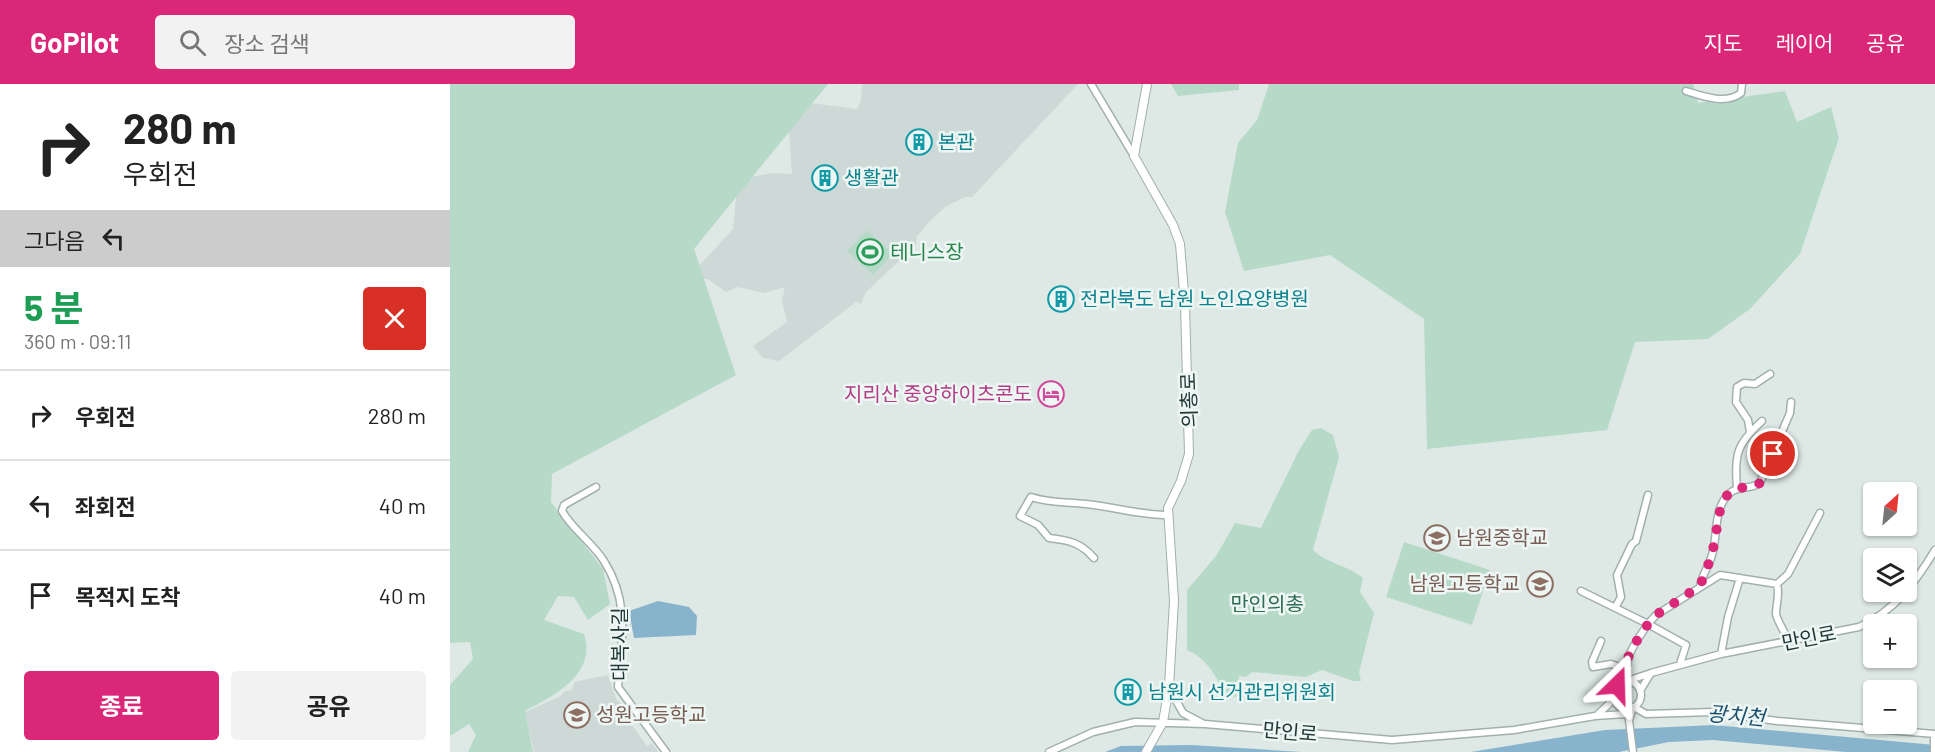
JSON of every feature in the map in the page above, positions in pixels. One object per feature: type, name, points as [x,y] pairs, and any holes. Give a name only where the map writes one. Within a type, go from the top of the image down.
[{"type":"street","name":"의총로","points":[[1091,84],[1173,225],[1183,260],[1189,453],[1181,481],[1168,508],[1173,601],[1169,687],[1163,722],[1146,752]]},
{"type":"street","points":[[1134,156],[1148,84]]},
{"type":"street","points":[[1686,91],[1711,98],[1736,97],[1741,93],[1742,84]]},
{"type":"street","points":[[1750,432],[1748,420],[1736,402],[1737,387],[1744,383],[1755,384],[1770,374]]},
{"type":"street","points":[[1700,586],[1712,555],[1721,505],[1728,494],[1737,488],[1754,487],[1760,483],[1790,412],[1791,402]]},
{"type":"street","points":[[1737,488],[1736,456],[1739,445],[1762,420]]},
{"type":"street","name":"대복사길","points":[[597,487],[564,506],[562,511],[572,528],[603,559],[615,581],[620,593],[624,648],[618,687],[666,752]]},
{"type":"street","points":[[1616,606],[1621,597],[1617,574],[1632,544],[1636,541],[1648,495]]},
{"type":"street","points":[[1094,558],[1084,547],[1068,540],[1049,538],[1038,525],[1020,516],[1027,500],[1031,497],[1052,503],[1086,504],[1146,515],[1168,515]]},
{"type":"street","points":[[1777,584],[1788,574],[1820,513]]},
{"type":"street","name":"만인로","points":[[1627,681],[1721,654],[1829,635],[1869,623],[1909,591],[1935,550]]},
{"type":"street","points":[[1627,681],[1625,669],[1630,651],[1648,624],[1656,615],[1700,586],[1720,576],[1777,584]]},
{"type":"street","points":[[1721,654],[1728,617],[1740,578]]},
{"type":"street","points":[[1777,584],[1780,594],[1778,621],[1785,628],[1788,642]]},
{"type":"street","points":[[1581,591],[1616,606],[1686,645],[1680,664]]},
{"type":"street","points":[[1601,641],[1592,662],[1593,667],[1611,664],[1625,669]]},
{"type":"street","points":[[1625,713],[1635,706],[1640,690],[1651,673]]},
{"type":"street","points":[[1595,716],[1607,706],[1617,685],[1627,681],[1633,682],[1640,690]]},
{"type":"street","points":[[1169,687],[1183,713],[1205,724]]},
{"type":"street","points":[[1613,695],[1625,713],[1633,752]]},
{"type":"street","points":[[1625,713],[1635,706]]},
{"type":"street","points":[[1635,706],[1649,714],[1713,712],[1777,721],[1934,736],[1934,752]]},
{"type":"street","name":"만인로","points":[[1049,752],[1074,739],[1112,726],[1135,722],[1205,724],[1386,740],[1413,740],[1514,730],[1625,713]]},
{"type":"shaded area","points":[[862,84],[1078,84],[972,197],[965,197],[945,207],[930,221],[917,236],[916,245],[866,292],[861,304],[856,302],[779,361],[763,358],[753,346],[787,322],[782,301],[785,287],[764,293],[738,287],[726,292],[708,279],[689,277],[733,229],[738,179],[773,173],[792,174],[787,100],[857,109],[861,100]]},
{"type":"shaded area","name":"성원고등학교","points":[[608,675],[616,699],[627,710],[627,718],[647,746],[652,743],[658,752],[534,752],[525,712],[559,697],[565,691],[572,690],[574,682]]},
{"type":"green space","points":[[450,84],[828,84],[694,249],[736,375],[552,474],[551,502],[603,569],[610,604],[588,620],[574,597],[558,596],[544,620],[584,634],[586,648],[584,661],[571,682],[549,698],[525,711],[533,752],[468,752],[476,735],[469,724],[450,736],[450,685],[473,659],[470,642],[450,643]]},
{"type":"green space","points":[[1171,84],[1239,84],[1239,90],[1178,96]]},
{"type":"green space","points":[[1269,84],[1693,84],[1698,103],[1785,91],[1797,122],[1831,107],[1839,138],[1800,254],[1750,309],[1708,339],[1635,342],[1607,430],[1427,449],[1424,319],[1330,255],[1244,271],[1225,212],[1238,143],[1257,120]]},
{"type":"green space","name":"테니스장","points":[[867,230],[893,254],[873,275],[847,251]]},
{"type":"green space","name":"만인의총","points":[[1321,428],[1333,435],[1339,457],[1313,550],[1363,578],[1360,592],[1374,613],[1359,673],[1361,681],[1353,681],[1322,670],[1306,677],[1252,672],[1246,677],[1239,676],[1236,697],[1226,696],[1206,663],[1187,650],[1187,590],[1216,556],[1235,523],[1261,528],[1298,452],[1312,430]]},
{"type":"green space","points":[[1404,542],[1490,570],[1472,625],[1386,597]]},
{"type":"water","points":[[658,601],[689,607],[697,616],[696,635],[634,638],[629,611]]},
{"type":"water","points":[[1714,725],[1935,745],[1935,752],[1846,752],[1713,740],[1669,742],[1619,752],[1471,752],[1605,730]]},
{"type":"water","points":[[1191,745],[1302,752],[1105,752],[1121,746]]},
{"type":"place","name":"본관","points":[[919,142]]},
{"type":"place","name":"생활관","points":[[825,178]]},
{"type":"place","name":"테니스장","points":[[870,252]]},
{"type":"place","name":"전라북도 남원 노인요양병원","points":[[1061,299]]},
{"type":"place","name":"지리산 중앙하이츠콘도","points":[[1051,394]]},
{"type":"place","name":"남원중학교","points":[[1437,538]]},
{"type":"place","name":"남원고등학교","points":[[1540,584]]},
{"type":"place","name":"남원시 선거관리위원회","points":[[1128,692]]},
{"type":"place","name":"성원고등학교","points":[[577,715]]},
{"type":"route","points":[[1617,685],[1627,681],[1625,669],[1630,651],[1648,624],[1656,615],[1700,586],[1712,555],[1721,505],[1728,494],[1737,488],[1754,487],[1760,483],[1773,454]]},
{"type":"water label","name":"광치천","points":[[1736,716]]}]
